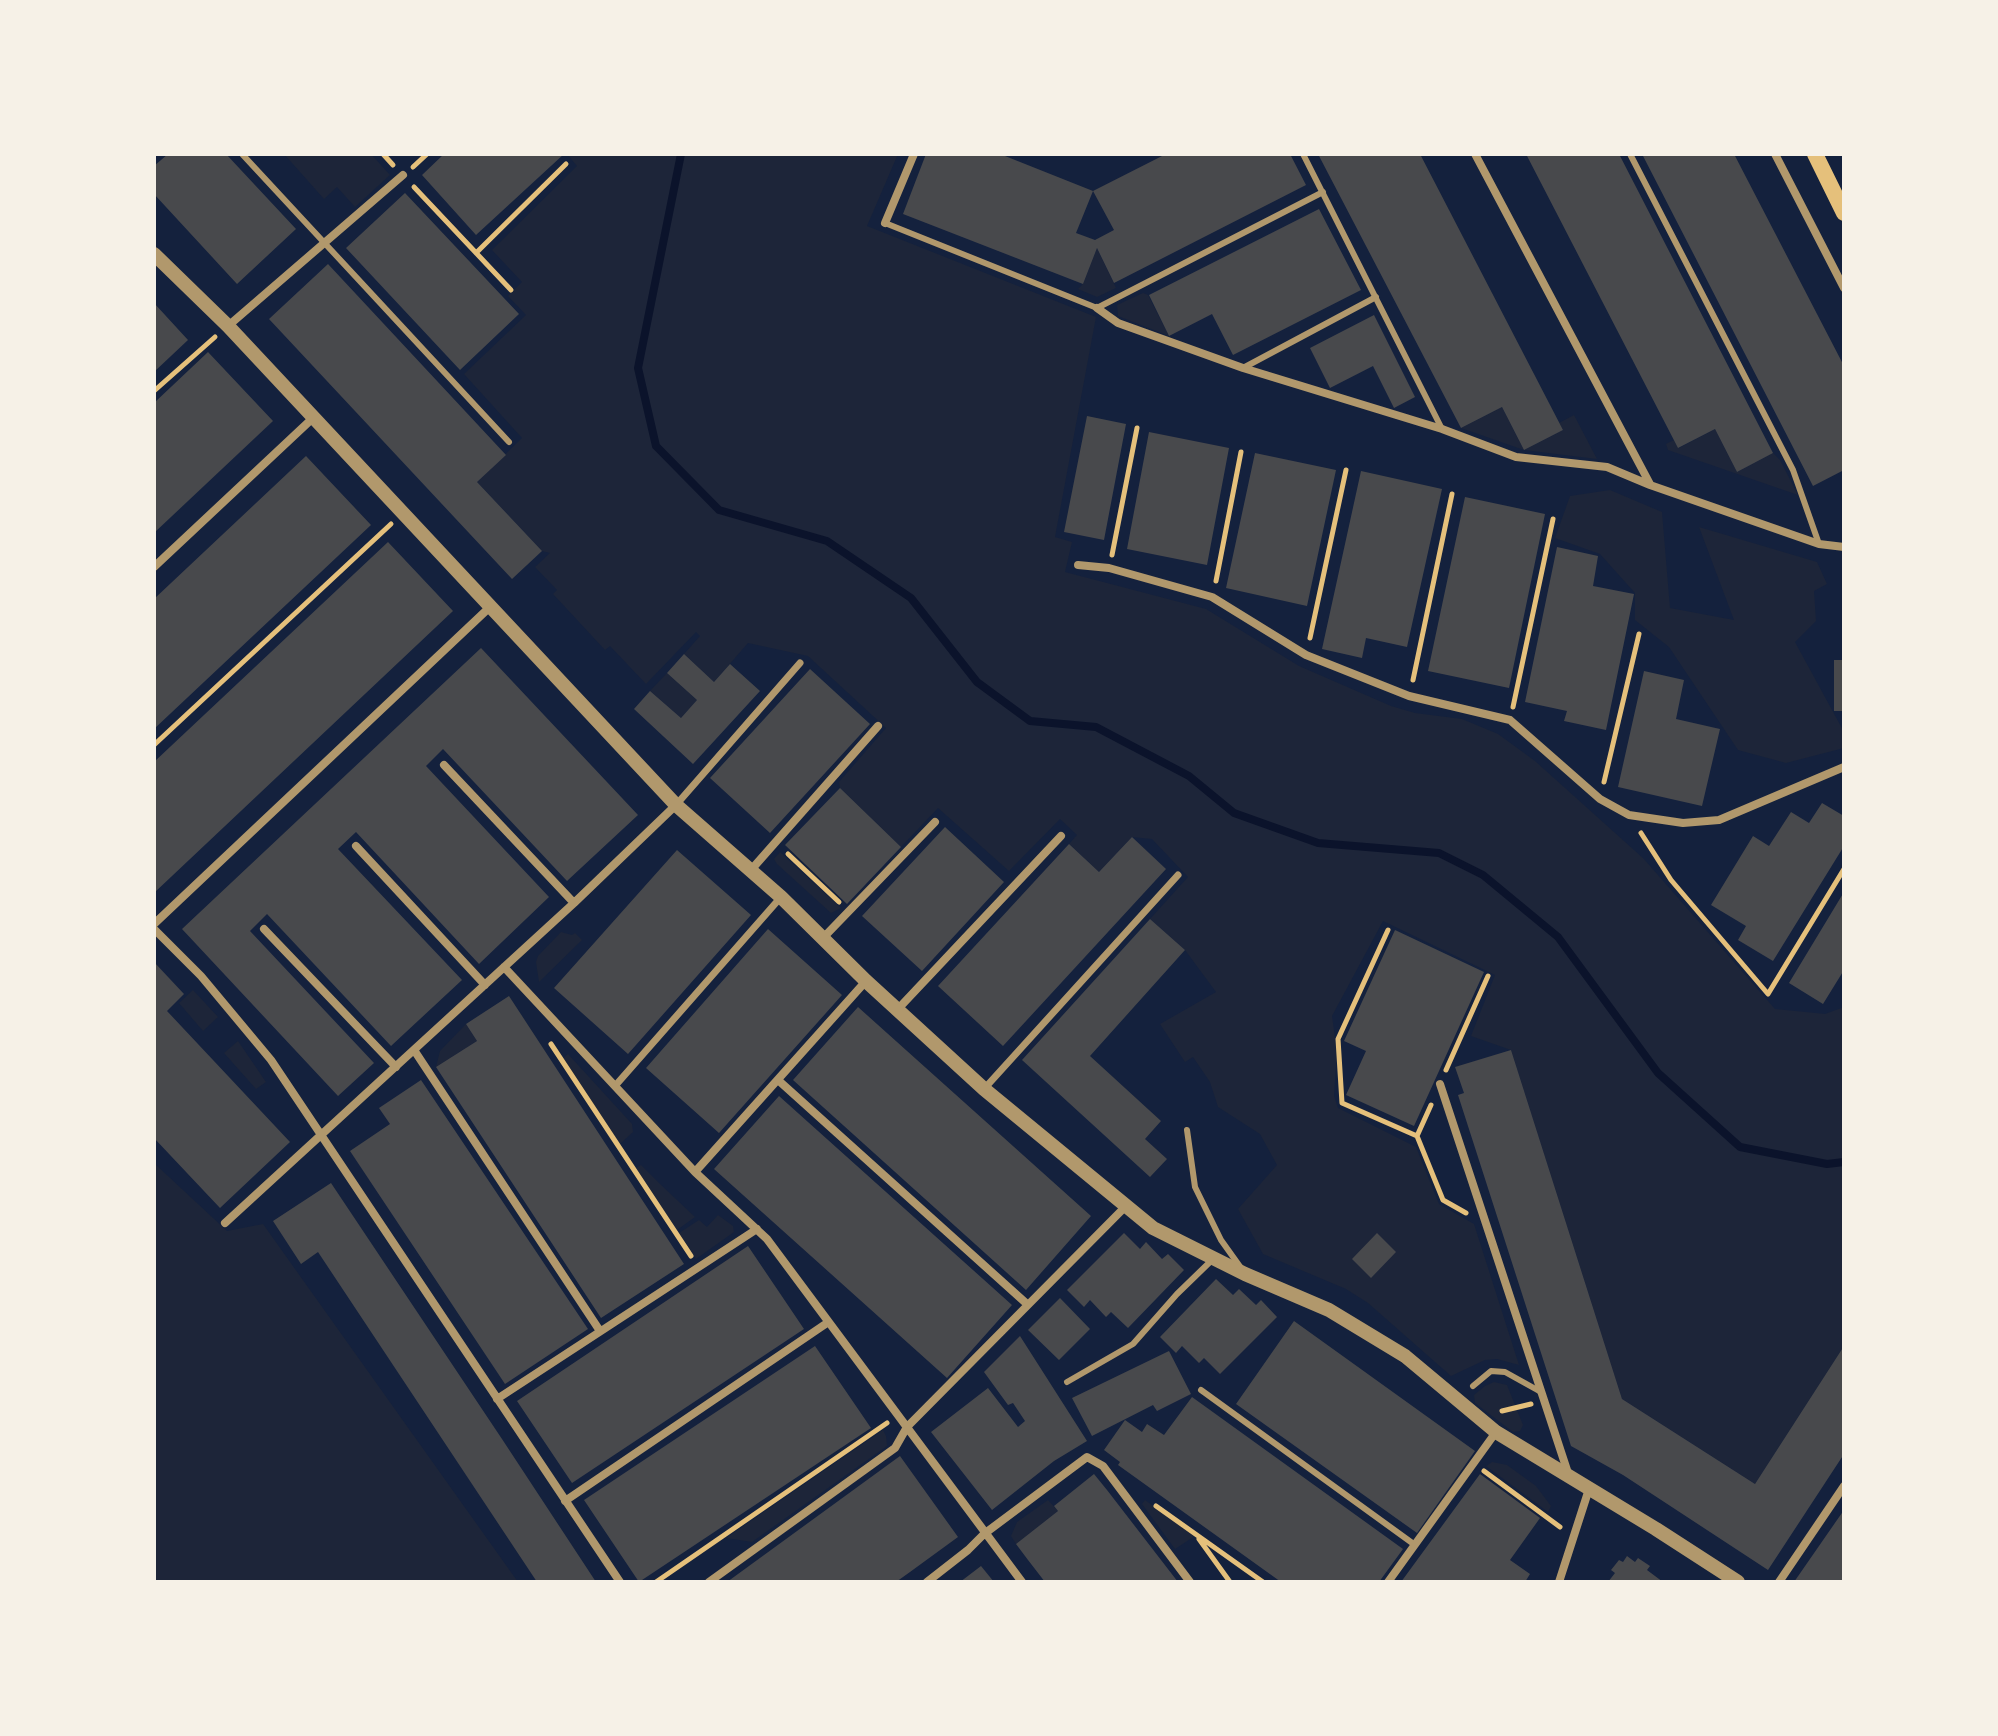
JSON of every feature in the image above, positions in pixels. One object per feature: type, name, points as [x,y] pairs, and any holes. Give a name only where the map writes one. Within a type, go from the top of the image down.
[{"type":"main road","points":[[1815,154],[1844,213]]},
{"type":"street","points":[[885,223],[914,154]]},
{"type":"street","points":[[1475,154],[1650,485]]},
{"type":"street","points":[[1775,154],[1844,288]]},
{"type":"street","points":[[228,326],[403,175]]},
{"type":"street","points":[[154,254],[228,326],[676,805],[781,897],[866,981],[984,1089],[1153,1228],[1245,1274],[1329,1310],[1405,1356],[1496,1432],[1693,1551],[1738,1582]]},
{"type":"street","points":[[1097,308],[1118,323],[1243,368],[1442,429],[1516,457],[1607,467],[1819,544],[1844,547]]},
{"type":"street","points":[[154,567],[314,417]]},
{"type":"street","points":[[1078,565],[1109,568],[1212,597],[1306,655],[1409,696],[1510,720],[1600,799],[1629,815],[1683,823],[1719,820],[1844,767]]},
{"type":"street","points":[[491,606],[154,926],[201,976],[271,1060],[620,1582]]},
{"type":"street","points":[[225,1223],[574,903],[676,805],[800,663]]},
{"type":"street","points":[[751,870],[878,726]]},
{"type":"street","points":[[444,765],[574,903]]},
{"type":"street","points":[[823,938],[935,822]]},
{"type":"street","points":[[898,1009],[1061,836]]},
{"type":"street","points":[[356,846],[485,985]]},
{"type":"street","points":[[984,1089],[1178,875]]},
{"type":"street","points":[[615,1086],[781,897]]},
{"type":"street","points":[[264,929],[396,1067]]},
{"type":"street","points":[[504,967],[695,1172],[757,1229],[777,1252],[1022,1582]]},
{"type":"street","points":[[695,1172],[866,981]]},
{"type":"street","points":[[414,1050],[600,1331]]},
{"type":"street","points":[[778,1080],[1027,1304]]},
{"type":"street","points":[[1440,1084],[1570,1478]]},
{"type":"street","points":[[709,1582],[895,1448],[907,1427],[1125,1207]]},
{"type":"street","points":[[497,1399],[757,1229]]},
{"type":"street","points":[[565,1501],[827,1323]]},
{"type":"street","points":[[1388,1582],[1496,1432]]},
{"type":"street","points":[[927,1582],[984,1534],[1087,1457],[1103,1466],[1190,1582]]},
{"type":"street","points":[[1779,1582],[1844,1486]]},
{"type":"street","points":[[1559,1582],[1589,1489]]},
{"type":"lane","points":[[242,154],[509,442]]},
{"type":"lane","points":[[1303,154],[1442,429]]},
{"type":"lane","points":[[1630,154],[1793,470],[1819,544]]},
{"type":"lane","points":[[885,223],[1097,308],[1323,192]]},
{"type":"lane","points":[[1243,368],[1376,297]]},
{"type":"lane","points":[[1187,1130],[1195,1187],[1221,1240],[1245,1274]]},
{"type":"lane","points":[[1067,1382],[1133,1344],[1215,1257]]},
{"type":"lane","points":[[1473,1386],[1491,1371],[1505,1372],[1541,1392]]},
{"type":"lane","points":[[1201,1390],[1415,1545]]},
{"type":"path","points":[[476,253],[566,164]]},
{"type":"path","points":[[403,175],[511,290]]},
{"type":"path","points":[[154,391],[228,326]]},
{"type":"path","points":[[1109,568],[1137,428]]},
{"type":"path","points":[[1212,597],[1241,452]]},
{"type":"path","points":[[1306,655],[1346,470]]},
{"type":"path","points":[[1409,696],[1452,494]]},
{"type":"path","points":[[154,745],[403,512]]},
{"type":"path","points":[[1510,720],[1553,519]]},
{"type":"path","points":[[1600,799],[1639,634]]},
{"type":"path","points":[[1629,815],[1671,880],[1768,994],[1844,869]]},
{"type":"path","points":[[775,842],[849,912]]},
{"type":"path","points":[[1388,930],[1338,1039],[1342,1103],[1417,1136],[1443,1200],[1473,1217],[1482,1215]]},
{"type":"path","points":[[1417,1136],[1488,976]]},
{"type":"path","points":[[551,1042],[698,1267]]},
{"type":"path","points":[[1498,1412],[1521,1404]]},
{"type":"path","points":[[656,1582],[897,1416]]},
{"type":"path","points":[[1474,1463],[1573,1537]]},
{"type":"path","points":[[1151,1502],[1263,1582]]},
{"type":"path","points":[[1199,1538],[1230,1582]]},
{"type":"shaded area","points":[[284,154],[371,154],[390,175],[355,207],[337,187],[324,199]]},
{"type":"shaded area","points":[[567,154],[898,154],[867,226],[1096,317],[1055,537],[1072,542],[1065,572],[1206,609],[1299,666],[1391,706],[1415,713],[1462,719],[1498,734],[1535,761],[1644,859],[1775,1009],[1825,1014],[1844,1007],[1844,1346],[1755,1484],[1622,1399],[1511,1050],[1471,1036],[1495,975],[1383,921],[1332,1016],[1337,1052],[1334,1096],[1338,1108],[1416,1147],[1439,1204],[1474,1224],[1519,1365],[1497,1359],[1485,1360],[1451,1376],[1368,1303],[1346,1289],[1263,1254],[1238,1209],[1277,1165],[1260,1134],[1218,1107],[1210,1082],[1193,1057],[1185,1062],[1160,1024],[1216,992],[1185,950],[1150,919],[1188,877],[1152,839],[1132,837],[1099,872],[1069,844],[1077,835],[1060,819],[1009,871],[938,808],[901,847],[840,788],[839,782],[886,728],[808,656],[748,643],[714,682],[684,654],[700,636],[696,632],[646,684],[610,646],[605,650],[553,594],[557,590],[535,567],[550,553],[542,551],[477,482],[522,438],[464,374],[526,315],[508,296],[522,282],[492,250],[577,166]]},
{"type":"shaded area","points":[[1097,248],[1116,288],[1097,297],[1078,289],[1083,284]]},
{"type":"shaded area","points":[[1143,293],[1148,295],[1169,336],[1118,316],[1117,305]]},
{"type":"shaded area","points":[[1502,407],[1524,450],[1461,428]]},
{"type":"shaded area","points":[[1574,415],[1597,459],[1524,450],[1563,430],[1559,423]]},
{"type":"shaded area","points":[[1715,429],[1737,472],[1773,453],[1780,460],[1798,495],[1668,450],[1666,444],[1674,440],[1679,448]]},
{"type":"shaded area","points":[[1610,490],[1662,512],[1670,608],[1734,620],[1699,527],[1817,562],[1827,584],[1814,591],[1816,621],[1795,642],[1844,732],[1844,748],[1786,763],[1738,750],[1669,647],[1635,620],[1635,593],[1600,554],[1555,538],[1570,496]]},
{"type":"shaded area","points":[[667,673],[697,700],[681,718],[650,691]]},
{"type":"shaded area","points":[[780,852],[841,908],[831,913],[777,864],[774,859]]},
{"type":"shaded area","points":[[561,932],[575,933],[582,940],[539,982],[538,956]]},
{"type":"shaded area","points":[[193,990],[218,1017],[203,1031],[179,1003]]},
{"type":"shaded area","points":[[466,1024],[477,1041],[436,1067],[440,1051]]},
{"type":"shaded area","points":[[238,1041],[266,1082],[256,1089],[224,1053]]},
{"type":"shaded area","points":[[568,1054],[632,1124],[633,1132],[620,1144],[562,1059]]},
{"type":"shaded area","points":[[154,1163],[227,1231],[263,1224],[518,1582],[154,1582]]},
{"type":"shaded area","points":[[641,1165],[695,1217],[677,1230],[636,1168]]},
{"type":"shaded area","points":[[718,1215],[733,1226],[734,1232],[696,1259],[679,1233],[699,1220],[707,1227]]},
{"type":"shaded area","points":[[1494,1382],[1507,1385],[1523,1425],[1520,1431],[1513,1432],[1475,1403],[1474,1395]]},
{"type":"shaded area","points":[[883,1430],[887,1446],[752,1542],[726,1538]]},
{"type":"shaded area","points":[[1492,1462],[1507,1465],[1536,1486],[1551,1506],[1548,1512],[1486,1466]]},
{"type":"shaded area","points":[[1048,1500],[1058,1511],[1016,1544],[1011,1536],[1017,1522]]},
{"type":"shaded area","points":[[1145,1500],[1195,1536],[1175,1549],[1142,1504]]},
{"type":"building","points":[[168,154],[226,154],[296,229],[237,284],[154,194],[154,166]]},
{"type":"building","points":[[444,154],[564,154],[476,235],[422,175]]},
{"type":"building","points":[[926,154],[1000,154],[1093,191],[1166,154],[1290,154],[1306,185],[1114,283],[1097,248],[1083,284],[903,214]],"holes":[[[1093,191],[1114,230],[1095,240],[1076,233]]]},
{"type":"building","points":[[1318,154],[1420,154],[1563,430],[1524,450],[1502,407],[1461,428]]},
{"type":"building","points":[[1526,154],[1619,154],[1773,453],[1737,472],[1715,429],[1678,448]]},
{"type":"building","points":[[1642,154],[1734,154],[1844,366],[1844,470],[1813,486]]},
{"type":"building","points":[[405,193],[519,314],[460,370],[346,248]]},
{"type":"building","points":[[1319,209],[1361,290],[1233,355],[1212,314],[1169,336],[1149,295]]},
{"type":"building","points":[[328,264],[506,455],[477,482],[542,551],[512,579],[269,319]]},
{"type":"building","points":[[154,303],[188,340],[154,372]]},
{"type":"building","points":[[1374,315],[1415,397],[1394,408],[1373,366],[1330,388],[1310,348]]},
{"type":"building","points":[[208,352],[273,421],[154,533],[154,403]]},
{"type":"building","points":[[1087,416],[1126,424],[1104,540],[1064,532]]},
{"type":"building","points":[[1149,432],[1229,448],[1207,565],[1127,549]]},
{"type":"building","points":[[1255,453],[1336,470],[1307,606],[1226,588]]},
{"type":"building","points":[[306,456],[371,525],[154,729],[154,599]]},
{"type":"building","points":[[1361,471],[1442,489],[1407,647],[1366,638],[1362,658],[1322,649]]},
{"type":"building","points":[[1465,497],[1545,514],[1509,688],[1428,671]]},
{"type":"building","points":[[388,542],[453,611],[154,893],[154,762]]},
{"type":"building","points":[[1557,547],[1598,556],[1593,586],[1634,594],[1606,730],[1564,721],[1567,711],[1525,702]]},
{"type":"building","points":[[481,648],[638,815],[567,881],[443,749],[426,766],[549,897],[479,964],[356,832],[338,849],[462,980],[391,1046],[267,914],[250,931],[374,1063],[338,1096],[182,929]]},
{"type":"building","points":[[684,654],[714,682],[730,664],[760,691],[693,764],[634,709],[650,691],[681,718],[697,700],[667,673]]},
{"type":"building","points":[[1834,660],[1844,660],[1844,711],[1834,711]]},
{"type":"building","points":[[810,669],[870,724],[770,833],[710,778]]},
{"type":"building","points":[[1644,671],[1684,680],[1676,719],[1720,729],[1702,806],[1618,787]]},
{"type":"building","points":[[840,788],[901,847],[847,904],[785,845]]},
{"type":"building","points":[[1822,803],[1844,816],[1844,846],[1773,961],[1738,940],[1746,926],[1711,905],[1753,836],[1769,846],[1791,812],[1809,823]]},
{"type":"building","points":[[945,827],[1004,882],[922,971],[862,916]]},
{"type":"building","points":[[1132,837],[1166,869],[1003,1046],[938,986],[1069,844],[1099,872]]},
{"type":"building","points":[[677,850],[751,915],[628,1054],[554,988]]},
{"type":"building","points":[[1844,892],[1844,970],[1823,1004],[1789,983]]},
{"type":"building","points":[[1150,919],[1185,950],[1090,1056],[1161,1121],[1145,1139],[1167,1159],[1150,1177],[1022,1060]]},
{"type":"building","points":[[768,929],[842,995],[719,1133],[646,1068]]},
{"type":"building","points":[[1395,930],[1484,972],[1414,1126],[1346,1095],[1366,1051],[1344,1041]]},
{"type":"building","points":[[154,962],[184,994],[167,1011],[290,1142],[220,1208],[154,1138]]},
{"type":"building","points":[[509,996],[684,1264],[601,1318],[436,1067],[477,1041],[466,1024]]},
{"type":"building","points":[[858,1007],[1091,1216],[1026,1290],[793,1080]]},
{"type":"building","points":[[1511,1050],[1622,1399],[1755,1484],[1844,1346],[1844,1454],[1768,1570],[1623,1475],[1571,1446],[1458,1095],[1464,1093],[1455,1067]]},
{"type":"building","points":[[421,1080],[588,1329],[505,1384],[350,1151],[390,1124],[379,1108]]},
{"type":"building","points":[[779,1096],[1012,1305],[947,1378],[714,1169]]},
{"type":"building","points":[[331,1183],[596,1582],[537,1582],[318,1252],[301,1264],[273,1221]]},
{"type":"building","points":[[1124,1233],[1140,1249],[1146,1242],[1162,1259],[1168,1254],[1184,1270],[1128,1328],[1111,1312],[1106,1317],[1090,1300],[1084,1307],[1067,1290]]},
{"type":"building","points":[[1377,1233],[1396,1252],[1371,1278],[1352,1259]]},
{"type":"building","points":[[748,1246],[804,1329],[572,1483],[517,1401]]},
{"type":"building","points":[[1216,1279],[1233,1295],[1239,1289],[1256,1305],[1261,1300],[1277,1317],[1220,1374],[1204,1358],[1199,1363],[1182,1346],[1176,1353],[1160,1337]]},
{"type":"building","points":[[1060,1298],[1090,1329],[1059,1360],[1028,1330]]},
{"type":"building","points":[[1294,1321],[1475,1451],[1417,1533],[1236,1404]]},
{"type":"building","points":[[1020,1336],[1087,1441],[1054,1461],[992,1510],[931,1432],[988,1388],[1018,1427],[1025,1421],[1013,1403],[1008,1405],[984,1372]]},
{"type":"building","points":[[815,1346],[871,1428],[639,1582],[584,1500]]},
{"type":"building","points":[[1169,1351],[1191,1394],[1157,1411],[1153,1405],[1092,1436],[1072,1398]]},
{"type":"building","points":[[1192,1397],[1403,1549],[1379,1582],[1281,1582],[1118,1465],[1120,1462],[1104,1450],[1125,1420],[1142,1432],[1147,1424],[1164,1435]]},
{"type":"building","points":[[900,1456],[958,1537],[910,1572],[896,1582],[727,1582]]},
{"type":"building","points":[[1094,1474],[1178,1582],[1045,1582],[1016,1544],[1058,1511],[1054,1506]]},
{"type":"building","points":[[1480,1474],[1540,1518],[1510,1560],[1530,1574],[1525,1582],[1401,1582]]},
{"type":"building","points":[[1844,1510],[1844,1582],[1794,1582],[1837,1520]]},
{"type":"building","points":[[1627,1556],[1635,1562],[1638,1558],[1650,1566],[1647,1570],[1663,1582],[1608,1582],[1615,1573],[1611,1570]]},
{"type":"building","points":[[981,1566],[994,1582],[960,1582]]},
{"type":"waterway","points":[[681,154],[638,368],[656,446],[719,510],[827,541],[911,598],[977,682],[1030,721],[1096,727],[1189,776],[1234,813],[1318,843],[1439,853],[1483,875],[1558,937],[1658,1073],[1740,1147],[1827,1164],[1844,1162]]}]
